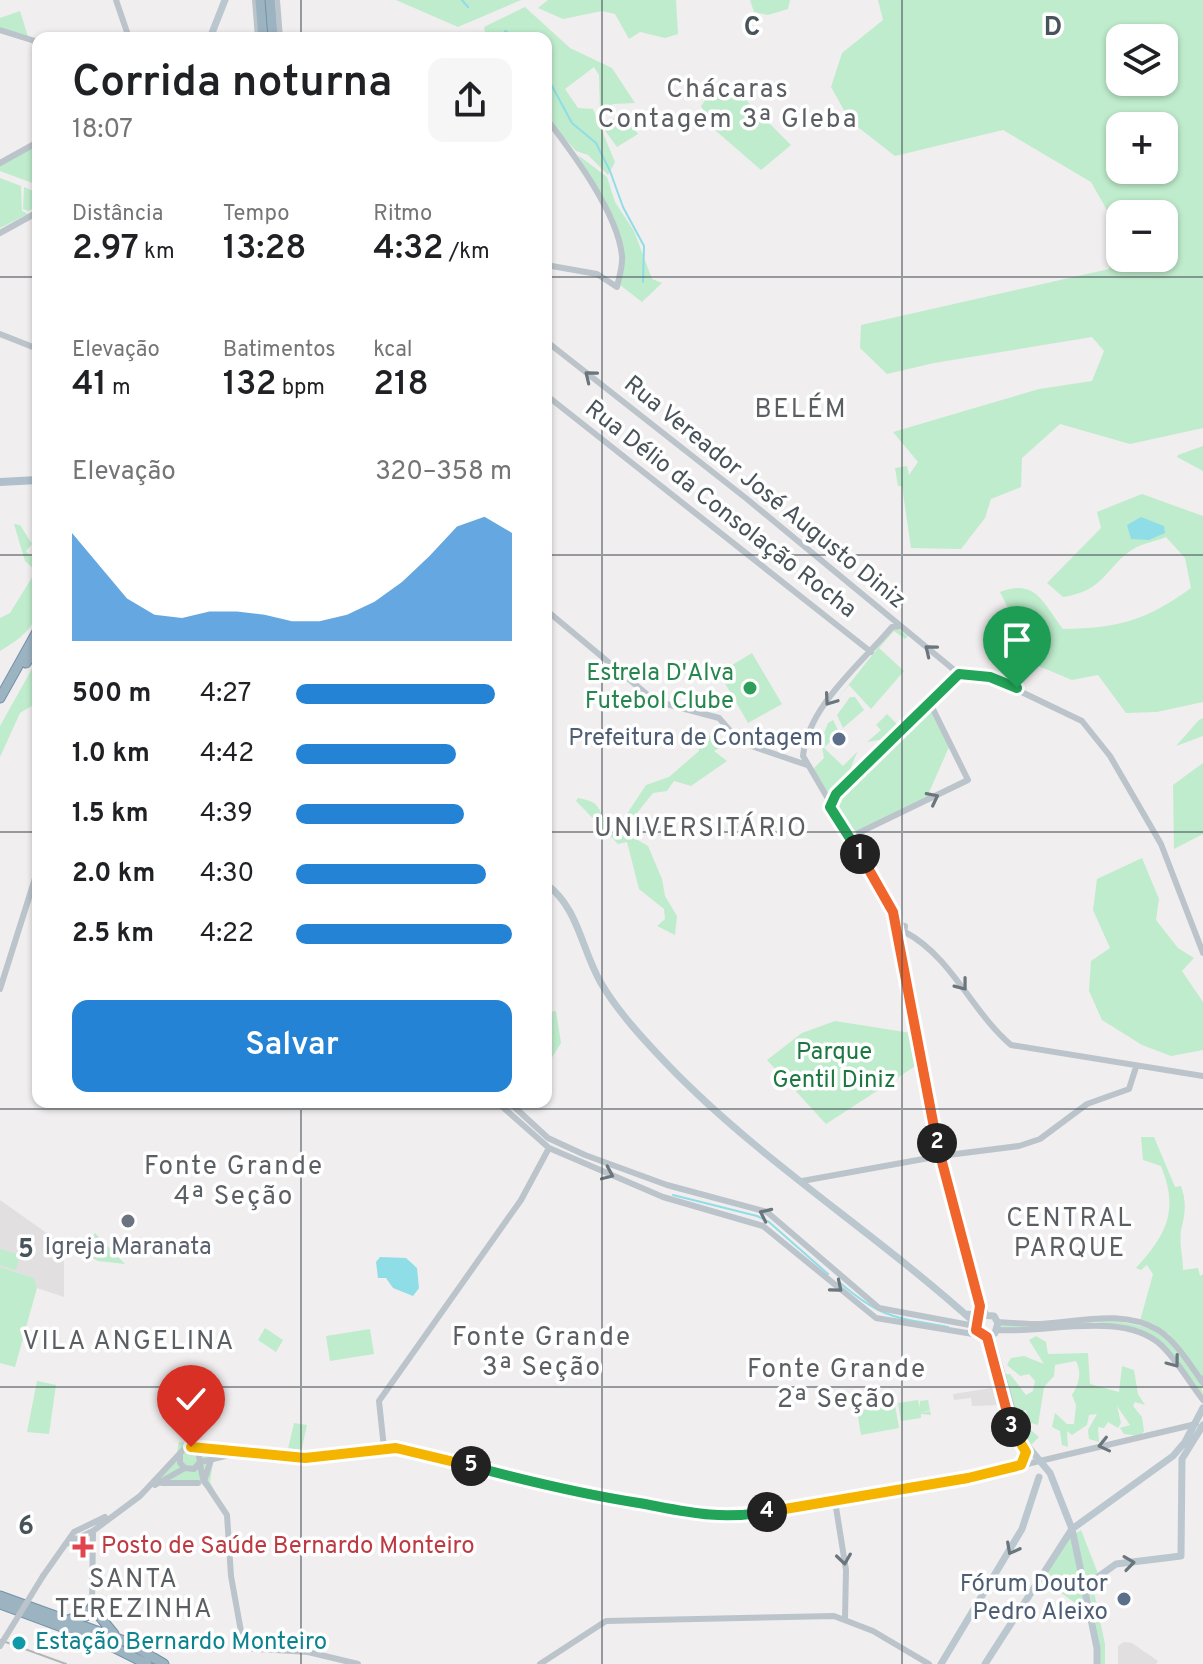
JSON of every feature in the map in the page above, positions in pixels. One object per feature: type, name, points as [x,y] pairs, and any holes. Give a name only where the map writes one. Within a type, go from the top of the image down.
[{"type":"highway","points":[[258,2],[260,32]]},
{"type":"highway","points":[[273,32],[275,2]]},
{"type":"highway","points":[[0,698],[32,641]]},
{"type":"highway","points":[[0,707],[32,654]]},
{"type":"highway","points":[[1,1598],[96,1635],[127,1642]]},
{"type":"highway","points":[[1,1598],[63,1618],[147,1664]]},
{"type":"highway","points":[[63,1618],[86,1616],[92,1607],[105,1627],[164,1664]]},
{"type":"main road","points":[[212,32],[225,0]]},
{"type":"main road","points":[[0,482],[32,480]]},
{"type":"main road","points":[[552,889],[565,899],[602,985],[633,1024],[714,1110],[965,1314],[979,1317],[990,1332],[1010,1423],[1026,1452],[1050,1473],[1072,1529],[1081,1586],[1097,1648],[1097,1664]]},
{"type":"main road","points":[[901,929],[940,1156],[979,1317],[990,1332],[1017,1427],[1039,1477],[1022,1529],[941,1664]]},
{"type":"main road","points":[[985,1664],[1072,1529],[1183,1449],[1200,1424],[1203,1408]]},
{"type":"main road","points":[[1081,1586],[1116,1564],[1181,1556],[1183,1449]]},
{"type":"main road","points":[[1021,1465],[1026,1452]]},
{"type":"main road","points":[[1168,1460],[1182,1464]]},
{"type":"main road","points":[[1039,1477],[1050,1473]]},
{"type":"street","points":[[116,0],[127,32]]},
{"type":"street","points":[[275,2],[279,32]]},
{"type":"street","points":[[0,30],[32,40]]},
{"type":"street","points":[[552,126],[572,153],[611,221],[622,251],[617,287],[597,274],[552,266]]},
{"type":"street","points":[[0,163],[32,145]]},
{"type":"street","points":[[0,233],[32,215]]},
{"type":"street","points":[[0,334],[32,347]]},
{"type":"street","name":"Rua Vereador José Augusto Diniz","points":[[552,346],[959,674]]},
{"type":"street","name":"Rua Délio da Consolação Rocha","points":[[552,400],[871,652]]},
{"type":"street","points":[[552,615],[655,701],[719,718],[740,742],[807,765]]},
{"type":"street","points":[[900,626],[892,627],[841,684],[807,734],[803,756],[901,929],[954,975],[1004,1039],[1021,1049],[1203,1076]]},
{"type":"street","points":[[830,807],[836,794],[959,674],[990,677],[1082,721],[1110,756],[1161,844],[1203,953]]},
{"type":"street","points":[[850,837],[968,780],[930,703]]},
{"type":"street","points":[[789,758],[803,756]]},
{"type":"street","points":[[823,793],[836,794]]},
{"type":"street","points":[[0,989],[32,888]]},
{"type":"street","points":[[802,1181],[940,1156],[1019,1146],[1040,1139],[1087,1104],[1129,1089],[1136,1067]]},
{"type":"street","points":[[504,1108],[549,1148],[641,1189],[763,1226],[876,1318],[990,1332],[1027,1333],[1094,1324],[1125,1330],[1162,1346],[1203,1400]]},
{"type":"street","points":[[515,1108],[541,1134],[585,1155],[667,1185],[767,1212],[879,1308],[979,1317]]},
{"type":"street","points":[[384,1448],[379,1401],[521,1200],[549,1148]]},
{"type":"street","points":[[990,1332],[1093,1317],[1137,1323],[1157,1330],[1169,1340],[1202,1380]]},
{"type":"street","points":[[1125,1330],[1128,1326],[1126,1321]]},
{"type":"street","points":[[1135,1333],[1137,1323]]},
{"type":"street","points":[[66,1544],[93,1531],[155,1485],[185,1448],[320,1458],[384,1448],[421,1452],[576,1493],[720,1518],[968,1478],[1200,1424]]},
{"type":"street","points":[[1176,1429],[1183,1449]]},
{"type":"street","points":[[193,1448],[200,1453],[201,1482]]},
{"type":"street","points":[[0,1646],[74,1532],[94,1524],[186,1469],[245,1452]]},
{"type":"street","points":[[180,1454],[180,1463],[210,1489],[227,1515],[231,1576],[244,1648],[308,1652],[358,1664]]},
{"type":"street","points":[[201,1482],[211,1460]]},
{"type":"street","points":[[155,1485],[201,1482]]},
{"type":"street","points":[[835,1501],[846,1570],[845,1618]]},
{"type":"street","points":[[92,1607],[93,1531]]},
{"type":"street","points":[[544,1663],[606,1621],[845,1618],[941,1664]]},
{"type":"street","points":[[917,1655],[929,1664]]},
{"type":"shaded area","points":[[0,1200],[58,1241],[64,1250],[64,1297],[37,1288],[34,1278],[0,1267]]},
{"type":"shaded area","points":[[998,1387],[1001,1405],[972,1406],[971,1398],[954,1400],[953,1394]]},
{"type":"shaded area","points":[[1124,1642],[1132,1643],[1158,1661],[1156,1664],[1118,1664],[1118,1646]]},
{"type":"green space","points":[[396,0],[521,0],[458,27]]},
{"type":"green space","points":[[548,0],[676,0],[678,34],[665,38],[640,32],[629,39],[615,14],[602,11],[563,19],[538,8]]},
{"type":"green space","points":[[750,0],[790,0],[788,9],[768,15],[754,12]]},
{"type":"green space","points":[[878,0],[1203,0],[1203,428],[1130,444],[1060,424],[1022,458],[1021,487],[991,499],[985,518],[961,549],[911,548],[902,486],[898,486],[895,468],[907,466],[909,475],[918,462],[893,432],[1039,389],[1092,381],[1104,351],[1092,337],[934,363],[887,374],[860,348],[861,325],[1106,270],[1178,272],[1178,200],[1106,200],[1106,208],[1091,182],[1003,130],[895,156],[850,121],[831,87],[842,53],[883,20]]},
{"type":"green space","points":[[525,7],[570,48],[612,68],[635,103],[613,104],[600,112],[599,75],[594,67],[565,89],[578,108],[593,109],[615,162],[608,175],[588,155],[576,151],[552,124],[552,32],[485,32],[484,27]]},
{"type":"green space","points":[[20,11],[29,40],[0,30],[0,18]]},
{"type":"green space","points":[[736,90],[791,145],[761,170],[715,130],[701,106],[707,98]]},
{"type":"green space","points":[[622,111],[638,134],[617,147],[603,128]]},
{"type":"green space","points":[[32,147],[32,183],[0,171],[0,165]]},
{"type":"green space","points":[[578,155],[607,177],[615,202],[634,231],[652,279],[662,283],[642,302],[620,285],[622,267],[617,233],[604,201]]},
{"type":"green space","points":[[0,178],[21,186],[22,211],[28,214],[0,228]]},
{"type":"green space","points":[[24,187],[32,190],[32,209],[23,209]]},
{"type":"green space","points":[[1203,446],[1203,471],[1177,457],[1178,455]]},
{"type":"green space","points":[[1142,494],[1203,516],[1203,702],[1157,712],[1126,713],[1098,675],[1072,680],[1036,665],[1000,592],[1022,588],[1030,591],[1044,602],[1063,629],[1100,627],[1131,620],[1159,608],[1191,588],[1185,558],[1166,537],[1135,548],[1097,583],[1077,594],[1063,597],[1047,583],[1101,528],[1097,512]]},
{"type":"green space","points":[[14,524],[20,525],[32,544],[26,551],[32,557],[32,567],[25,561]]},
{"type":"green space","points":[[32,577],[32,624],[15,642],[0,651],[0,618],[10,613]]},
{"type":"green space","points":[[897,628],[908,636],[905,639],[894,631],[879,648],[904,671],[871,709],[849,685],[824,716],[892,630]]},
{"type":"green space","name":"Estrela D'Alva Futebol Clube","points":[[752,653],[782,704],[748,723],[719,673]]},
{"type":"green space","points":[[32,669],[32,706],[20,713],[0,757],[0,726]]},
{"type":"green space","points":[[850,697],[855,697],[864,710],[843,728],[837,715]]},
{"type":"green space","points":[[930,708],[949,747],[927,797],[849,834],[832,806],[835,800],[912,731]]},
{"type":"green space","points":[[887,714],[898,725],[885,739],[867,742],[881,730],[876,725]]},
{"type":"green space","points":[[1203,718],[1203,736],[1176,746],[1199,720]]},
{"type":"green space","points":[[833,720],[839,732],[824,748],[843,766],[858,751],[844,782],[827,792],[811,771],[824,758],[821,741],[828,723]]},
{"type":"green space","points":[[698,732],[705,732],[723,746],[714,751],[727,761],[691,786],[674,781],[667,791],[653,793],[625,828],[626,833],[648,846],[662,879],[665,896],[677,916],[675,935],[657,926],[665,919],[664,909],[639,889],[627,842],[618,844],[576,801],[578,798],[591,802],[603,818],[619,826],[646,785],[669,777],[699,751]]},
{"type":"green space","points":[[1203,763],[1203,834],[1174,849],[1173,785]]},
{"type":"green space","points":[[1142,858],[1159,899],[1156,920],[1178,948],[1194,958],[1182,971],[1203,1002],[1203,1050],[1171,1056],[1142,1045],[1102,1020],[1089,991],[1091,961],[1110,948],[1093,910],[1097,879]]},
{"type":"green space","points":[[556,1011],[561,1043],[552,1057],[552,1012]]},
{"type":"green space","name":"Parque Gentil Diniz","points":[[835,1021],[911,1033],[917,1065],[826,1124],[767,1060],[802,1033]]},
{"type":"green space","points":[[1141,1137],[1154,1137],[1175,1187],[1181,1186],[1183,1192],[1185,1209],[1180,1240],[1183,1270],[1198,1268],[1200,1276],[1203,1274],[1203,1378],[1169,1334],[1140,1321],[1153,1274],[1147,1265],[1141,1270],[1136,1268],[1156,1244],[1169,1209],[1161,1166],[1143,1160]]},
{"type":"green space","points":[[95,1233],[125,1264],[98,1261],[81,1252]]},
{"type":"green space","points":[[0,1249],[20,1255],[16,1270],[0,1265]]},
{"type":"green space","points":[[0,1267],[34,1278],[37,1288],[15,1367],[0,1363]]},
{"type":"green space","points":[[1105,1319],[1143,1327],[1162,1336],[1193,1369],[1203,1396],[1162,1343],[1119,1326],[1096,1322],[1044,1329],[1000,1328],[1000,1323]]},
{"type":"green space","points":[[265,1328],[283,1340],[276,1352],[258,1340]]},
{"type":"green space","points":[[370,1329],[374,1354],[330,1361],[326,1336]]},
{"type":"green space","points":[[1036,1336],[1046,1342],[1048,1354],[1088,1353],[1090,1384],[1119,1392],[1122,1366],[1134,1370],[1138,1394],[1145,1405],[1135,1402],[1133,1406],[1142,1417],[1144,1431],[1140,1436],[1124,1434],[1120,1428],[1130,1425],[1117,1406],[1121,1423],[1118,1428],[1108,1422],[1104,1428],[1098,1427],[1099,1442],[1089,1439],[1088,1430],[1097,1414],[1089,1415],[1087,1425],[1072,1435],[1067,1431],[1068,1447],[1062,1445],[1060,1431],[1052,1427],[1055,1413],[1067,1424],[1074,1424],[1076,1405],[1072,1395],[1079,1374],[1076,1361],[1055,1365],[1054,1376],[1044,1387],[1038,1425],[1028,1422],[1026,1410],[1021,1412],[1026,1426],[1039,1437],[1030,1446],[1019,1424],[1005,1374],[1010,1374],[1026,1395],[1033,1391],[1035,1381],[1029,1374],[1020,1376],[1007,1365],[1011,1358],[1024,1356],[1044,1364],[1029,1340]]},
{"type":"green space","points":[[37,1381],[56,1385],[49,1434],[27,1432]]},
{"type":"green space","points":[[918,1400],[920,1407],[920,1401],[928,1400],[930,1410],[920,1413],[930,1411],[931,1415],[921,1414],[921,1418],[901,1421],[898,1403]]},
{"type":"green space","points":[[895,1405],[899,1428],[861,1435],[857,1411]]},
{"type":"green space","points":[[294,1423],[307,1425],[301,1452],[288,1449]]},
{"type":"green space","points":[[179,1442],[246,1451],[213,1462],[210,1482],[218,1497],[197,1481],[151,1486],[177,1452]]},
{"type":"green space","points":[[1081,1530],[1099,1576],[1098,1588],[1094,1592],[1105,1644],[1105,1664],[1098,1664],[1100,1647],[1090,1595],[1085,1596],[1087,1617],[1086,1611],[1042,1579],[1066,1540]]},
{"type":"water","points":[[1141,517],[1164,526],[1165,533],[1149,540],[1131,539],[1127,525]]},
{"type":"water","points":[[380,1257],[406,1258],[417,1268],[419,1288],[413,1296],[393,1288],[386,1278],[378,1278],[376,1262]]},
{"type":"waterway","points":[[462,0],[468,7]]},
{"type":"waterway","points":[[552,86],[572,123],[596,143],[610,171],[623,207],[644,246],[643,282]]},
{"type":"waterway","points":[[673,1195],[757,1216],[769,1222],[828,1274]]},
{"type":"waterway","points":[[839,1282],[889,1315],[948,1327]]},
{"type":"railway","points":[[0,1640],[66,1664]]},
{"type":"place","name":"Estrela D'Alva Futebol Clube","points":[[750,688]]},
{"type":"place","name":"Prefeitura de Contagem","points":[[839,739]]},
{"type":"place","name":"Igreja Maranata","points":[[128,1221]]},
{"type":"place","name":"Posto de Saúde Bernardo Monteiro","points":[[83,1547]]},
{"type":"place","name":"Fórum Doutor Pedro Aleixo","points":[[1124,1599]]},
{"type":"place","name":"Estação Bernardo Monteiro","points":[[19,1643]]},
{"type":"district","name":"Chácaras Contagem 3ª Gleba","points":[[728,105]]},
{"type":"district","name":"BELÉM","points":[[801,410]]},
{"type":"district","name":"UNIVERSITÁRIO","points":[[701,829]]},
{"type":"district","name":"Fonte Grande 4ª Seção","points":[[234,1182]]},
{"type":"district","name":"CENTRAL PARQUE","points":[[1070,1234]]},
{"type":"district","name":"VILA ANGELINA","points":[[129,1342]]},
{"type":"district","name":"Fonte Grande 3ª Seção","points":[[542,1353]]},
{"type":"district","name":"Fonte Grande 2ª Seção","points":[[837,1385]]},
{"type":"district","name":"SANTA TEREZINHA","points":[[134,1595]]},
{"type":"route","points":[[191,1447],[305,1458],[342,1456],[384,1448],[407,1449],[576,1493],[720,1518],[936,1484],[1021,1465],[1026,1452],[1010,1423],[987,1337],[979,1335],[975,1326],[980,1306],[940,1156],[893,912],[830,807],[836,794],[959,674],[990,677],[1017,688]]}]
